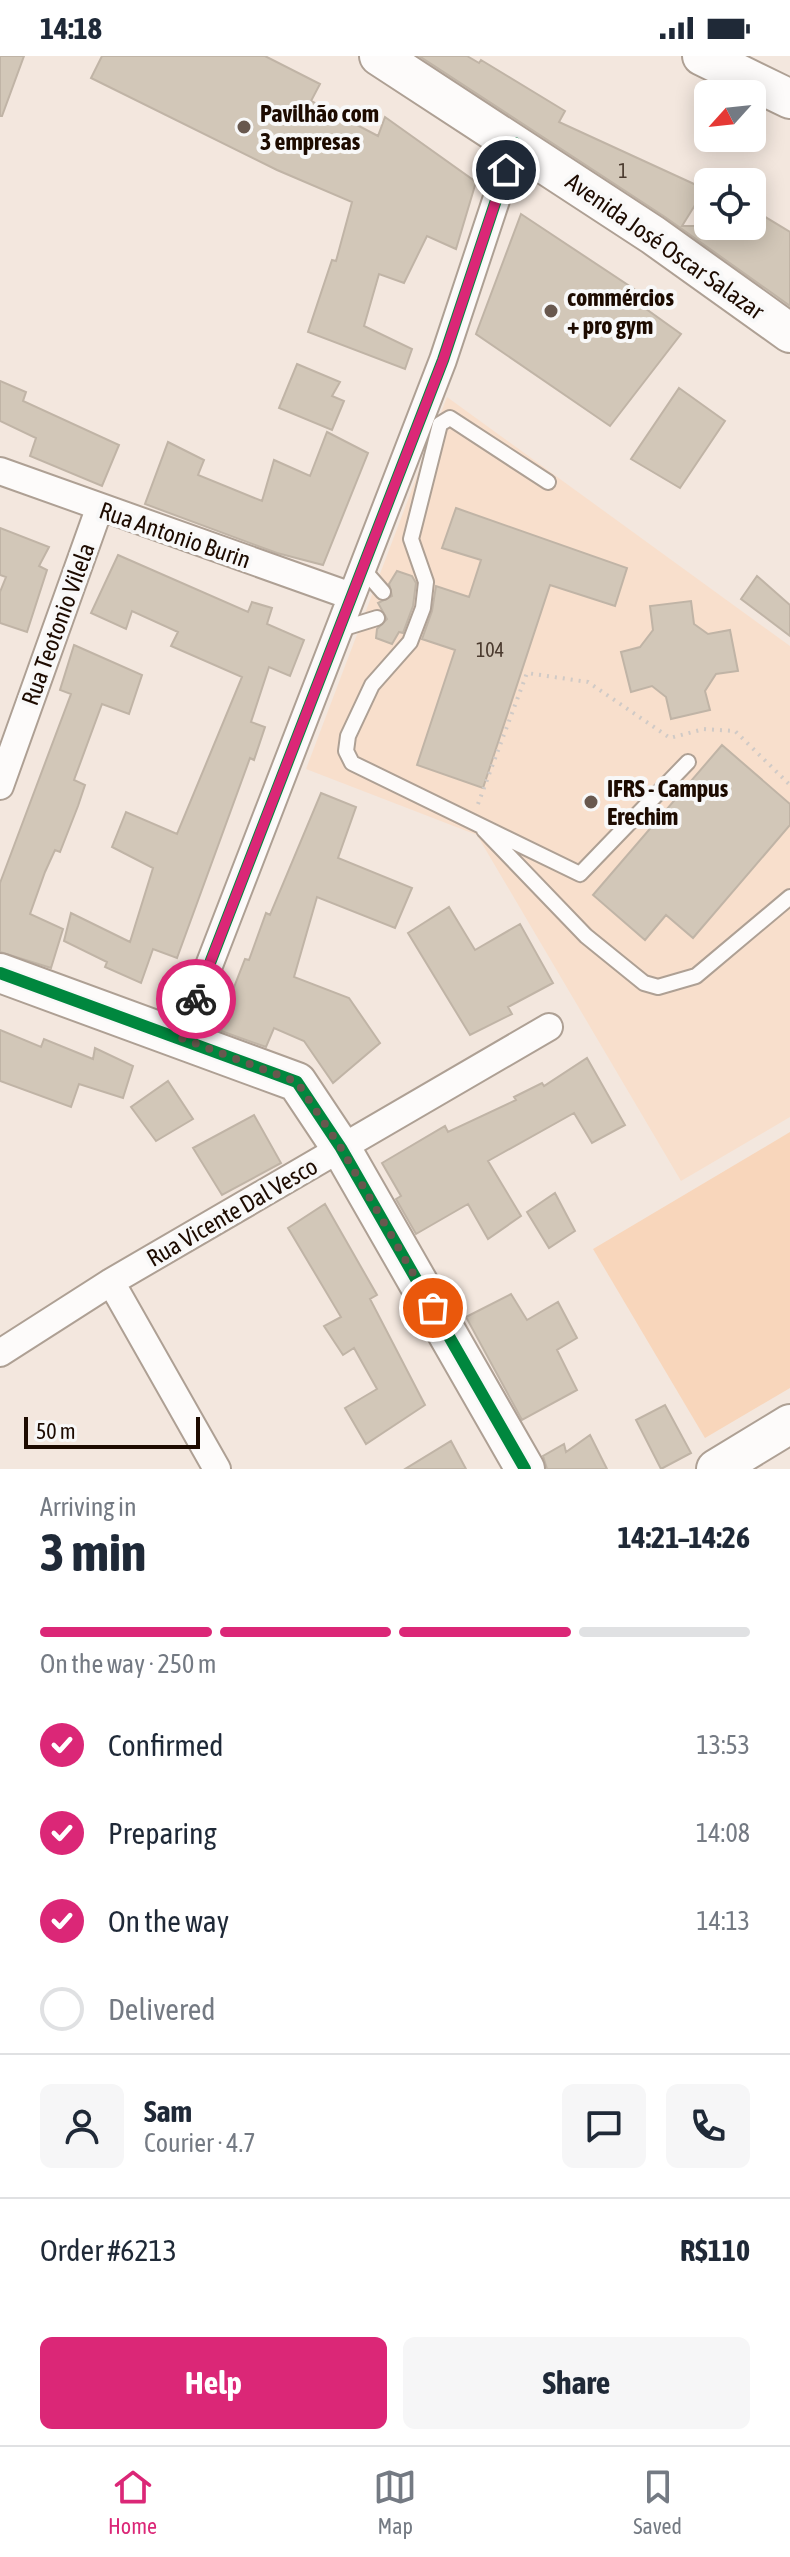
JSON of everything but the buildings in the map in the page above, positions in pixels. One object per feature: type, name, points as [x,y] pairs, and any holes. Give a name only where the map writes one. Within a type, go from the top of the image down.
[{"type":"street","name":"Avenida José Oscar Salazar","points":[[379,56],[653,235],[790,333]]},
{"type":"street","points":[[702,56],[786,92]]},
{"type":"street","points":[[181,1038],[443,360],[515,143]]},
{"type":"street","name":"Rua Antonio Burin","points":[[0,471],[99,509],[351,596]]},
{"type":"street","name":"Rua Teotonio Vilela","points":[[0,786],[99,509]]},
{"type":"street","points":[[0,973],[297,1082],[341,1148],[525,1469]]},
{"type":"street","name":"Rua Vicente Dal Vesco","points":[[0,1353],[111,1282],[549,1027]]},
{"type":"street","points":[[111,1282],[217,1469]]},
{"type":"street","points":[[716,1469],[790,1424]]},
{"type":"lane","points":[[548,482],[528,465],[450,418],[445,419],[436,438],[411,539],[426,582],[410,625],[410,642],[372,685],[348,736],[346,751],[352,763],[580,874],[688,762]]},
{"type":"lane","points":[[362,567],[383,592]]},
{"type":"lane","points":[[338,630],[377,618]]},
{"type":"lane","points":[[475,823],[586,936],[644,983],[658,987],[696,976],[790,897]]},
{"type":"path","points":[[475,823],[527,673],[588,682],[670,738],[704,729],[735,731],[790,785]]},
{"type":"shaded area","name":"IFRS - Campus Erechim","points":[[447,397],[790,646],[790,1117],[681,1181],[477,835],[306,769]]},
{"type":"shaded area","points":[[790,1132],[790,1388],[705,1438],[593,1249]]},
{"type":"cycle path","points":[[181,1038],[443,360],[515,143]]},
{"type":"cycle path","points":[[0,973],[297,1082],[341,1148],[525,1469]]},
{"type":"way so far","points":[[196,999],[181,1038],[297,1082],[341,1148],[433,1308]]},
{"type":"place","name":"Pavilhão com 3 empresas","points":[[244,127]]},
{"type":"place","name":"commércios + pro gym","points":[[551,311]]},
{"type":"place","name":"IFRS - Campus Erechim","points":[[591,802]]},
{"type":"route","points":[[196,999],[443,360],[506,170]]}]
